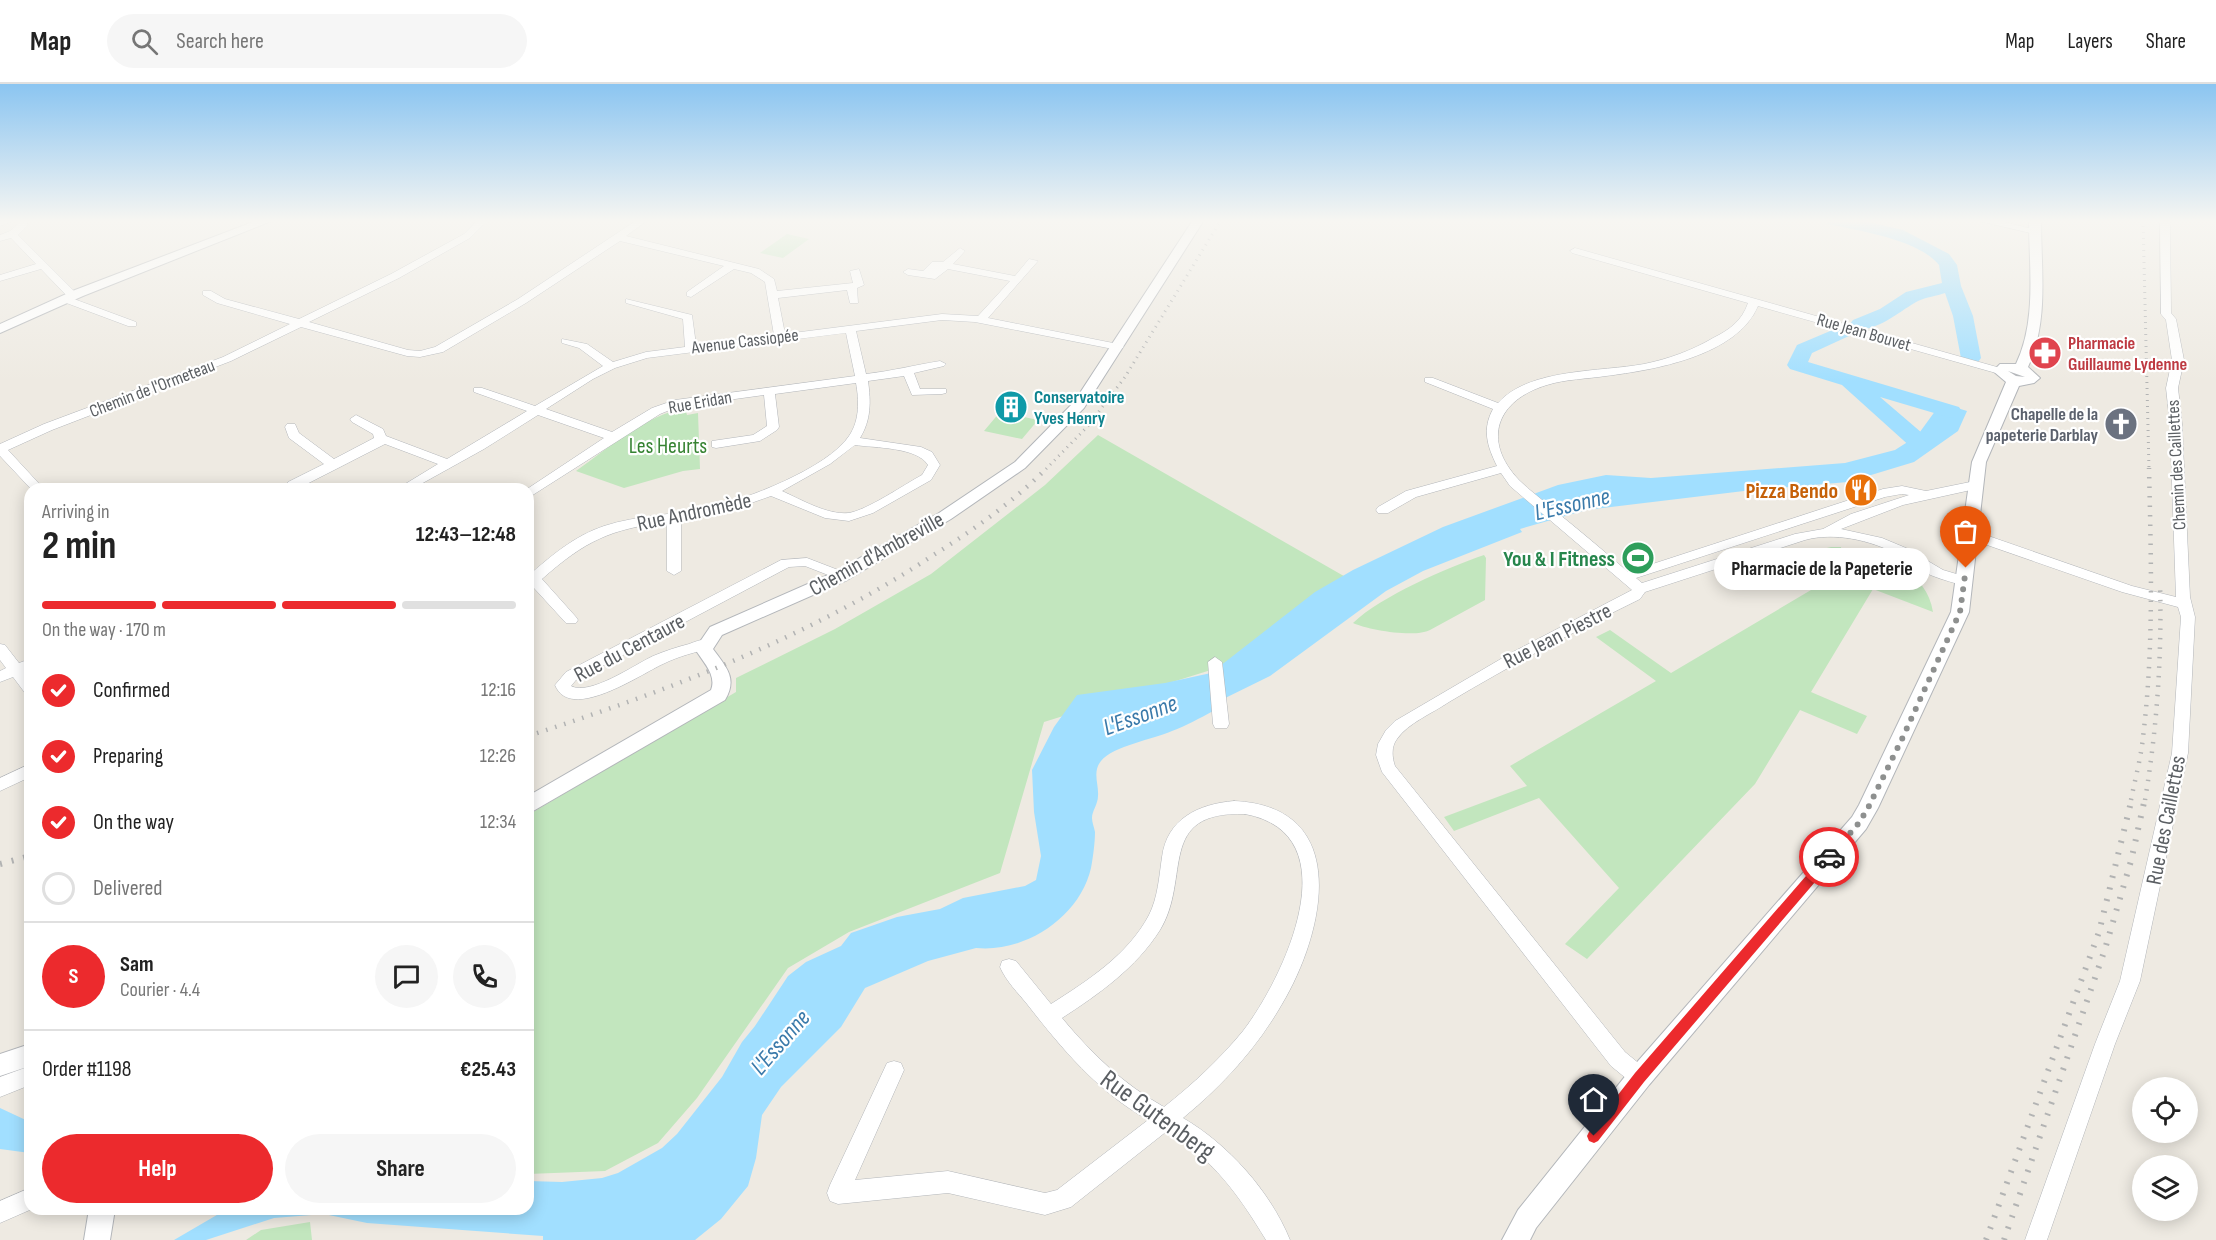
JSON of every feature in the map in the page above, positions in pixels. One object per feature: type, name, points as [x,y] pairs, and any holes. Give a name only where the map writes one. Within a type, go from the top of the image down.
[{"type":"street","points":[[50,274],[69,297],[132,324]]},
{"type":"street","points":[[0,329],[69,297],[129,274]]},
{"type":"street","name":"Chemin de l'Ormeteau","points":[[0,449],[48,427],[227,359],[399,274]]},
{"type":"street","points":[[207,293],[221,301],[407,353],[431,353],[522,301],[562,274]]},
{"type":"street","points":[[691,294],[720,274]]},
{"type":"street","points":[[760,274],[766,276],[770,281],[780,336]]},
{"type":"street","points":[[772,295],[859,285],[856,274]]},
{"type":"street","points":[[989,274],[1017,279]]},
{"type":"street","points":[[981,320],[1021,274]]},
{"type":"street","name":"Chemin d'Ambreville","points":[[706,644],[716,632],[725,626],[841,576],[945,516],[1020,465],[1074,411],[1165,274]]},
{"type":"street","name":"Rue Jean Bouvet","points":[[1655,274],[2005,372]]},
{"type":"street","points":[[1515,1240],[1527,1219],[1640,1077],[1859,823],[1902,739],[1958,618],[1972,535],[1975,485],[2005,372],[2027,358],[2033,335],[2034,274]]},
{"type":"street","name":"Chemin des Caillettes","points":[[2166,274],[2166,314],[2171,319],[2178,360],[2172,388],[2176,424],[2183,604]]},
{"type":"street","points":[[851,286],[854,301]]},
{"type":"street","points":[[630,302],[688,317],[691,348]]},
{"type":"street","points":[[1430,380],[1501,408],[1517,394],[1541,383],[1643,368],[1702,350],[1741,325],[1752,311],[1754,302]]},
{"type":"street","name":"Avenue Cassiopée","points":[[415,483],[611,366],[646,355],[942,317],[981,320],[1118,347]]},
{"type":"street","name":"Rue Andromède","points":[[534,578],[567,550],[600,532],[619,526],[674,518],[742,504],[772,492],[828,461],[853,441],[865,411],[850,328]]},
{"type":"street","points":[[566,341],[582,346],[611,366]]},
{"type":"street","name":"Rue Eridan","points":[[534,490],[614,436],[667,406],[908,372],[915,368],[940,364]]},
{"type":"street","points":[[908,372],[916,393],[942,391]]},
{"type":"street","points":[[478,390],[614,436]]},
{"type":"street","points":[[716,444],[756,438],[772,427],[769,391]]},
{"type":"street","name":"Rue Jean Piestre","points":[[1501,408],[1495,416],[1490,437],[1503,468],[1525,492],[1640,589],[1635,596],[1540,642],[1491,669],[1401,725],[1388,736],[1383,754],[1388,768],[1458,858],[1624,1066],[1640,1077]]},
{"type":"street","points":[[356,419],[379,432],[380,440]]},
{"type":"street","points":[[291,427],[293,435],[334,465]]},
{"type":"street","points":[[297,483],[380,440],[387,440],[449,464]]},
{"type":"street","points":[[772,492],[830,515],[849,517],[868,510],[927,477],[934,465],[928,455],[917,450],[853,441]]},
{"type":"street","points":[[0,449],[32,483]]},
{"type":"street","points":[[1383,510],[1411,494],[1503,468]]},
{"type":"street","points":[[1827,532],[1841,523],[1926,495],[1975,485]]},
{"type":"street","points":[[1626,577],[1883,493],[1902,490],[1926,495]]},
{"type":"street","points":[[674,518],[674,571]]},
{"type":"street","points":[[1640,589],[1800,537],[1827,532],[1877,541],[1901,550],[1938,573],[1965,581]]},
{"type":"street","points":[[1972,535],[2127,590],[2183,604]]},
{"type":"street","name":"Rue du Centaure","points":[[706,644],[655,661],[588,693],[569,693],[563,685],[571,676],[786,563],[807,562],[841,576]]},
{"type":"street","points":[[534,584],[571,620]]},
{"type":"street","name":"Rue des Caillettes","points":[[2036,1240],[2105,1044],[2130,981],[2145,917],[2180,753],[2188,617],[2183,604]]},
{"type":"street","points":[[534,802],[718,695],[723,688],[724,681],[704,649],[706,644]]},
{"type":"street","points":[[0,649],[23,667],[0,677]]},
{"type":"street","points":[[1215,662],[1221,724]]},
{"type":"street","points":[[0,785],[24,773]]},
{"type":"street","points":[[894,1070],[838,1193],[948,1182],[1045,1204],[1063,1199],[1203,1088],[1248,1042],[1279,992],[1300,943],[1311,890],[1311,864],[1304,845],[1283,822],[1255,809],[1222,808],[1189,821],[1173,840],[1163,902],[1143,940],[1110,974],[1050,1015]]},
{"type":"street","name":"Rue Gutenberg","points":[[1009,967],[1093,1068],[1112,1085],[1208,1147],[1230,1168],[1279,1240]]},
{"type":"street","points":[[0,1065],[24,1057]]},
{"type":"street","points":[[0,1088],[24,1078]]},
{"type":"street","points":[[0,1212],[24,1202]]},
{"type":"street","points":[[97,1240],[101,1215]]},
{"type":"green space","name":"Les Heurts","points":[[685,408],[687,415],[698,413],[700,469],[683,471],[624,488],[576,471],[641,425]]},
{"type":"green space","points":[[1000,412],[1038,420],[1022,439],[984,431]]},
{"type":"green space","points":[[1098,435],[1349,579],[1243,660],[1044,722],[1000,873],[849,932],[788,968],[697,1098],[658,1143],[605,1171],[534,1174],[534,811],[736,692],[736,678],[835,629],[931,574],[1045,485]]},
{"type":"green space","points":[[1841,547],[1842,556],[1894,573],[1901,566],[1922,586],[1933,612],[1873,589],[1811,692],[1867,716],[1857,734],[1800,710],[1755,784],[1587,959],[1565,944],[1619,888],[1539,798],[1454,831],[1444,817],[1527,786],[1510,766],[1656,681],[1596,637],[1610,630],[1671,673],[1833,577],[1802,554]]},
{"type":"green space","points":[[1484,555],[1486,558],[1485,600],[1430,630],[1414,633],[1392,632],[1353,623],[1397,593],[1452,567]]},
{"type":"green space","points":[[310,1222],[312,1240],[246,1240],[261,1230]]},
{"type":"water","points":[[1941,403],[1967,411],[1958,431],[1914,462],[1848,482],[1744,491],[1586,510],[1520,529],[1522,532],[1423,571],[1386,591],[1270,676],[1213,704],[1213,711],[1193,722],[1124,747],[1107,756],[1097,769],[1098,796],[1092,818],[1095,832],[1091,868],[1085,886],[1075,902],[1063,916],[1031,938],[1013,945],[976,948],[928,961],[865,988],[841,1027],[781,1087],[762,1115],[756,1158],[748,1186],[721,1219],[695,1240],[543,1240],[543,1236],[367,1223],[329,1215],[534,1215],[534,1181],[562,1182],[602,1178],[618,1173],[662,1148],[677,1134],[722,1077],[742,1042],[788,976],[806,962],[841,946],[851,933],[897,917],[940,909],[963,898],[1025,886],[1036,880],[1041,856],[1034,812],[1032,770],[1054,727],[1077,695],[1165,683],[1211,673],[1315,592],[1353,570],[1443,527],[1558,485],[1606,475],[1651,478],[1845,463],[1895,450],[1917,436]]},
{"type":"water","points":[[0,1108],[24,1119],[24,1152],[0,1149]]},
{"type":"water","points":[[217,1215],[312,1215],[274,1218],[206,1240],[174,1240]]},
{"type":"waterway","name":"L'Essonne","points":[[1950,274],[1952,286]]},
{"type":"waterway","points":[[1860,324],[1887,313],[1913,296],[1952,286]]},
{"type":"waterway","name":"L'Essonne","points":[[1952,286],[1963,316],[1971,358]]},
{"type":"waterway","points":[[1842,332],[1804,349],[1797,365],[1849,381],[1921,444]]},
{"type":"waterway","points":[[1856,383],[1951,412]]},
{"type":"railway","points":[[1047,468],[1088,426],[1125,377],[1188,274]]},
{"type":"railway","points":[[2144,274],[2149,469]]},
{"type":"railway","points":[[534,734],[686,680],[738,659],[839,611],[965,535],[1008,503],[1047,468]]},
{"type":"railway","points":[[2131,800],[2142,745],[2149,670],[2151,602],[2149,468]]},
{"type":"railway","points":[[2145,800],[2158,692],[2160,583]]},
{"type":"railway","points":[[1986,1240],[2099,932],[2132,798]]},
{"type":"railway","points":[[2004,1240],[2105,949],[2131,861],[2145,798]]},
{"type":"railway","points":[[0,864],[24,858]]},
{"type":"way so far","points":[[1829,857],[1859,823],[1902,739],[1960,612],[1966,568]]},
{"type":"place","name":"Pharmacie Guillaume Lydenne","points":[[2045,353]]},
{"type":"place","name":"Conservatoire Yves Henry","points":[[1011,407]]},
{"type":"place","name":"Chapelle de la papeterie Darblay","points":[[2121,424]]},
{"type":"place","name":"Pizza Bendo","points":[[1861,490]]},
{"type":"place","name":"You & I Fitness","points":[[1638,558]]},
{"type":"place","name":"Pharmacie de la Papeterie","points":[[1966,568]]},
{"type":"route","points":[[1594,1136],[1640,1077],[1829,857]]}]
